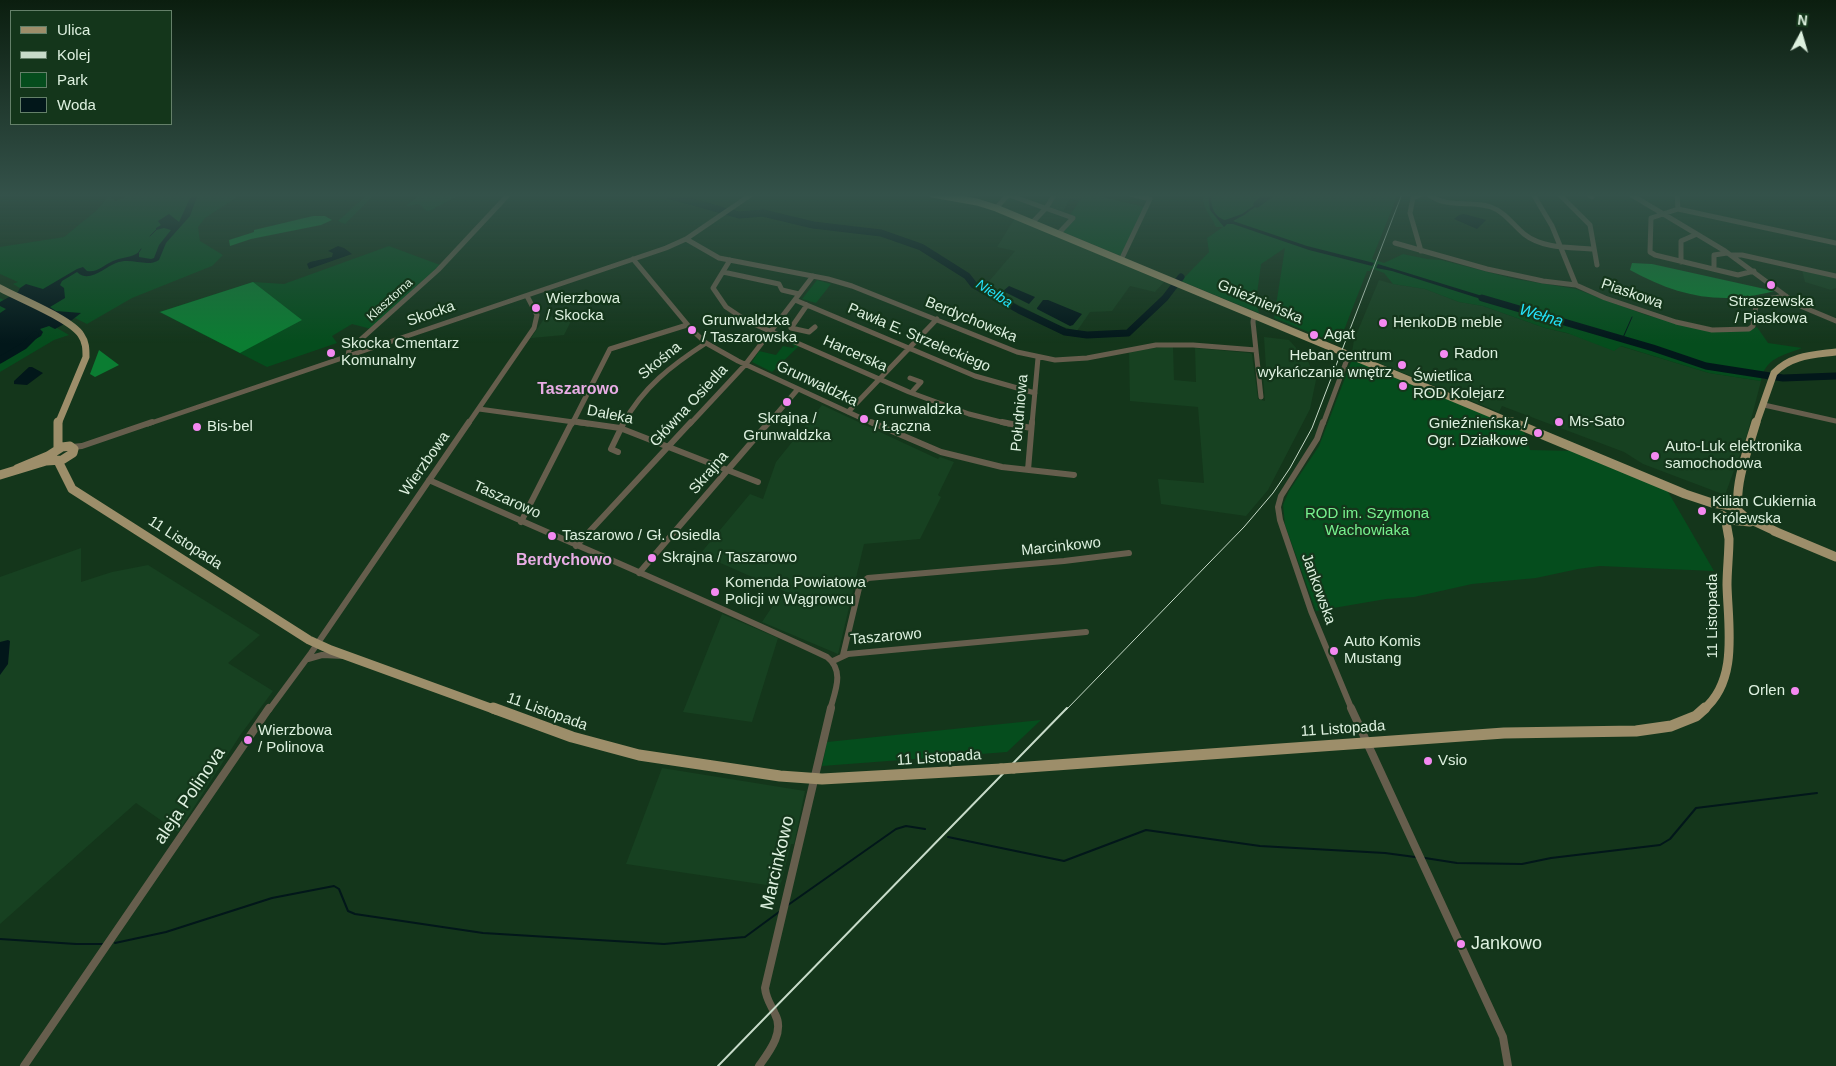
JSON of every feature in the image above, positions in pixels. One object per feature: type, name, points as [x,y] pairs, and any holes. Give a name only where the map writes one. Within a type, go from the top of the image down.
[{"type":"main road","name":"Gnieźnieńska","points":[[1082,244],[1722,509]]},
{"type":"main road","name":"11 Listopada","points":[[0,288],[78,330],[86,341],[87,355],[59,418],[58,433],[63,454],[62,466],[68,484],[75,491],[316,644],[603,747],[680,761],[815,779],[865,778],[1001,769],[1522,732],[1647,730],[1691,718],[1703,710],[1717,695],[1727,672],[1729,651],[1728,546],[1726,524],[1722,509],[1730,500],[1739,482],[1772,377],[1789,361],[1804,356],[1836,352]]},
{"type":"main road","name":"Skocka","points":[[0,475],[63,454]]},
{"type":"main road","name":"11 Listopada","points":[[1728,546],[1737,516],[1736,501],[1739,482]]},
{"type":"main road","points":[[1722,509],[1836,556]]},
{"type":"main road","points":[[1722,509],[1737,516]]},
{"type":"street","name":"Klasztorna","points":[[348,356],[349,350],[438,270],[463,244]]},
{"type":"street","name":"Skocka","points":[[63,454],[336,357],[348,356],[527,296],[673,244]]},
{"type":"street","name":"Berdychowska","points":[[694,244],[714,256],[852,286],[1016,352],[1038,358],[1077,361],[1137,347],[1170,344],[1256,350]]},
{"type":"street","points":[[1121,260],[1129,244]]},
{"type":"street","name":"Piaskowa","points":[[1397,244],[1501,272],[1544,281],[1576,285],[1585,291],[1645,313],[1713,329],[1749,328],[1753,326],[1754,308],[1757,304],[1764,300],[1786,296]]},
{"type":"street","points":[[1419,244],[1421,251]]},
{"type":"street","points":[[1546,244],[1594,249]]},
{"type":"street","points":[[1593,244],[1597,265]]},
{"type":"street","points":[[1649,244],[1649,251],[1655,255],[1681,262],[1740,275],[1754,271]]},
{"type":"street","points":[[1681,244],[1681,262]]},
{"type":"street","points":[[1713,244],[1754,271],[1801,306],[1836,321]]},
{"type":"street","points":[[1560,246],[1576,285]]},
{"type":"street","points":[[1714,269],[1714,255],[1729,254],[1742,255],[1836,276]]},
{"type":"street","name":"Grunwaldzka","points":[[633,259],[687,325],[706,342],[745,365],[941,452],[975,462],[1074,475]]},
{"type":"street","name":"Harcerska","points":[[730,260],[714,286],[715,293],[738,315],[770,332],[972,416],[1032,428]]},
{"type":"street","points":[[723,272],[779,284],[782,290],[799,294]]},
{"type":"street","name":"Główna Osiedla","points":[[576,546],[745,365],[813,276]]},
{"type":"street","name":"Wierzbowa","points":[[316,644],[537,322],[538,313],[527,296]]},
{"type":"street","name":"Pawła E. Strzeleckiego","points":[[795,300],[984,380],[1035,393]]},
{"type":"street","points":[[807,305],[791,328],[809,332],[815,327]]},
{"type":"street","points":[[1254,315],[1253,322],[1261,398]]},
{"type":"street","points":[[848,412],[937,319]]},
{"type":"street","points":[[521,522],[612,347],[687,325]]},
{"type":"street","name":"Skośna","points":[[618,452],[611,450],[634,402],[652,382],[678,360],[706,342]]},
{"type":"street","name":"Jankowska","points":[[1349,354],[1317,439],[1283,492],[1278,507],[1283,532],[1311,611],[1366,742],[1503,1036],[1508,1066]]},
{"type":"street","name":"Południowa","points":[[1028,470],[1038,358]]},
{"type":"street","points":[[910,378],[921,382],[912,392]]},
{"type":"street","name":"Skrajna","points":[[639,573],[798,389]]},
{"type":"street","points":[[1764,405],[1836,422]]},
{"type":"street","name":"Daleka","points":[[479,409],[620,428],[758,482]]},
{"type":"street","name":"Taszarowo","points":[[429,480],[521,522],[733,613],[833,661],[843,655],[1086,632]]},
{"type":"street","name":"Marcinkowo","points":[[843,655],[860,584],[868,578],[1064,561],[1129,553]]},
{"type":"street","name":"aleja Polinova","points":[[24,1066],[303,662],[307,652],[316,644]]},
{"type":"street","points":[[303,662],[324,654],[334,657],[348,656]]},
{"type":"street","name":"Marcinkowo","points":[[759,1066],[774,1042],[778,1030],[777,1019],[766,999],[765,988],[837,681],[838,671],[833,661]]},
{"type":"shaded area","points":[[999,244],[1075,244],[1164,282],[1155,292],[1130,286],[1112,311],[1090,312],[1077,331],[1057,325],[984,287],[1015,251],[997,247]]},
{"type":"shaded area","points":[[1802,270],[1836,278],[1836,288],[1831,290],[1805,282]]},
{"type":"shaded area","points":[[1379,280],[1425,289],[1459,302],[1483,306],[1545,328],[1620,346],[1709,373],[1761,381],[1747,435],[1725,495],[1643,464],[1624,452],[1502,406],[1499,412],[1352,352],[1354,340]]},
{"type":"shaded area","points":[[546,316],[572,319],[564,335],[531,338]]},
{"type":"shaded area","points":[[1264,337],[1289,340],[1308,361],[1316,380],[1310,409],[1268,490],[1246,516],[1161,504],[1158,479],[1204,483],[1198,407],[1130,401],[1129,351],[1173,346],[1174,380],[1196,382],[1195,348],[1250,353],[1252,354],[1258,399],[1265,401],[1263,376],[1269,376],[1266,368]]},
{"type":"shaded area","points":[[822,405],[938,459],[940,457],[954,462],[938,495],[941,497],[920,539],[864,544],[838,654],[762,622],[778,598],[782,597],[790,600],[793,595],[700,554],[750,494],[763,499],[776,462]]},
{"type":"shaded area","points":[[81,548],[81,582],[112,572],[148,565],[260,635],[228,663],[273,691],[241,734],[178,832],[136,803],[0,924],[0,577]]},
{"type":"shaded area","points":[[722,614],[778,638],[752,722],[683,712]]},
{"type":"shaded area","points":[[662,768],[805,791],[794,844],[791,844],[780,887],[626,864]]},
{"type":"green space","points":[[21,244],[205,244],[223,255],[212,266],[132,298],[87,324],[75,318],[57,328],[69,335],[54,340],[0,372],[0,298],[4,300],[23,290],[13,284],[18,282],[0,274],[0,247]]},
{"type":"green space","points":[[1091,244],[1127,244],[1121,256]]},
{"type":"green space","points":[[1208,244],[1378,244],[1372,259],[1384,263],[1403,254],[1441,260],[1515,279],[1576,289],[1646,315],[1698,328],[1749,331],[1757,327],[1768,343],[1802,348],[1781,356],[1770,363],[1763,373],[1761,381],[1709,373],[1621,346],[1614,351],[1567,333],[1545,328],[1483,306],[1459,302],[1425,289],[1393,284],[1384,273],[1371,268],[1370,271],[1367,271],[1339,343],[1336,343],[1274,318],[1285,248],[1261,264],[1256,301],[1259,313],[1181,281],[1209,252]]},
{"type":"green space","points":[[389,246],[440,265],[371,329],[352,324],[332,336],[337,343],[267,367],[159,312],[253,282],[284,284]]},
{"type":"green space","points":[[1632,263],[1652,264],[1774,291],[1736,298],[1700,296],[1682,292],[1648,279],[1630,270]]},
{"type":"green space","points":[[817,280],[831,284],[816,303],[802,299]]},
{"type":"green space","points":[[253,282],[302,320],[240,353],[160,312]]},
{"type":"green space","points":[[794,343],[799,346],[772,372],[752,362],[759,351],[776,355],[783,346],[793,348],[795,346],[792,345]]},
{"type":"green space","points":[[99,350],[119,365],[95,377],[90,374]]},
{"type":"green space","name":"ROD im. Szymona Wachowiaka","points":[[1356,361],[1524,431],[1530,450],[1573,451],[1667,490],[1714,571],[1600,566],[1536,578],[1472,584],[1414,597],[1386,599],[1316,611],[1285,525],[1283,505],[1289,491],[1319,446],[1351,362]]},
{"type":"green space","points":[[1041,720],[1007,752],[822,766],[827,742]]},
{"type":"water","points":[[166,244],[159,260],[154,262],[122,261],[92,275],[82,275],[77,272],[62,281],[60,285],[64,288],[65,298],[50,307],[56,311],[81,313],[55,329],[49,326],[40,329],[43,332],[41,336],[0,359],[0,313],[6,309],[0,306],[0,302],[18,292],[26,284],[43,289],[83,267],[87,271],[94,271],[113,261],[139,252],[139,257],[154,258],[159,245]]},
{"type":"water","points":[[1291,244],[1300,244],[1374,263],[1372,266]]},
{"type":"water","points":[[338,246],[352,254],[309,269],[307,264],[332,257],[333,253],[328,251]]},
{"type":"water","points":[[1378,264],[1492,299],[1491,302],[1392,271],[1376,268]]},
{"type":"water","points":[[1009,286],[1035,297],[1029,304],[1003,291]]},
{"type":"water","points":[[1043,300],[1048,300],[1082,314],[1070,326],[1037,309]]},
{"type":"water","points":[[29,367],[43,373],[27,385],[14,384],[14,381]]},
{"type":"water","points":[[10,641],[8,664],[0,675],[0,642]]},
{"type":"waterway","name":"Nielba","points":[[912,244],[921,247],[967,276],[974,285],[1019,310],[1065,332],[1087,335],[1128,333],[1165,298],[1181,277]]},
{"type":"waterway","name":"Wełna","points":[[1482,298],[1653,348],[1706,366],[1783,378],[1836,376]]},
{"type":"waterway","points":[[1622,340],[1632,317]]},
{"type":"waterway","name":"Wełna","points":[[0,360],[24,346],[35,335]]},
{"type":"waterway","points":[[1425,858],[1457,863],[1522,864],[1551,858],[1660,845],[1670,839],[1696,808],[1817,793]]},
{"type":"waterway","points":[[788,905],[896,829],[906,826],[925,829]]},
{"type":"waterway","points":[[948,837],[1064,861],[1146,830],[1260,846],[1385,853],[1415,857]]},
{"type":"waterway","points":[[115,943],[166,932],[272,898],[334,886],[339,889],[348,911],[355,914],[483,933],[664,944],[745,937],[779,912]]},
{"type":"waterway","points":[[0,939],[102,944]]},
{"type":"railway","points":[[1066,710],[1244,527],[1273,493],[1290,468],[1312,428],[1383,244]]},
{"type":"railway","points":[[718,1066],[1067,708]]},
{"type":"place","name":"Straszewska / Piaskowa","points":[[1771,285]]},
{"type":"place","name":"Wierzbowa / Skocka","points":[[536,308]]},
{"type":"place","name":"HenkoDB meble","points":[[1383,323]]},
{"type":"place","name":"Grunwaldzka / Taszarowska","points":[[692,330]]},
{"type":"place","name":"Agat","points":[[1314,335]]},
{"type":"place","name":"Skocka Cmentarz Komunalny","points":[[331,353]]},
{"type":"place","name":"Radon","points":[[1444,354]]},
{"type":"place","name":"Heban centrum wykańczania wnętrz","points":[[1402,365]]},
{"type":"place","name":"Świetlica ROD Kolejarz","points":[[1403,386]]},
{"type":"place","name":"Skrajna / Grunwaldzka","points":[[787,402]]},
{"type":"place","name":"Grunwaldzka / Łączna","points":[[864,419]]},
{"type":"place","name":"Ms-Sato","points":[[1559,422]]},
{"type":"place","name":"Bis-bel","points":[[197,427]]},
{"type":"place","name":"Gnieźnieńska / Ogr. Działkowe","points":[[1538,433]]},
{"type":"place","name":"Auto-Luk elektronika samochodowa","points":[[1655,456]]},
{"type":"place","name":"Kilian Cukiernia Królewska","points":[[1702,511]]},
{"type":"place","name":"Taszarowo / Gł. Osiedla","points":[[552,536]]},
{"type":"place","name":"Skrajna / Taszarowo","points":[[652,558]]},
{"type":"place","name":"Komenda Powiatowa Policji w Wągrowcu","points":[[715,592]]},
{"type":"place","name":"Auto Komis Mustang","points":[[1334,651]]},
{"type":"place","name":"Orlen","points":[[1795,691]]},
{"type":"place","name":"Wierzbowa / Polinova","points":[[248,740]]},
{"type":"place","name":"Vsio","points":[[1428,761]]},
{"type":"place","name":"Jankowo","points":[[1461,944]]},
{"type":"district","name":"Taszarowo","points":[[578,390]]},
{"type":"district","name":"Berdychowo","points":[[564,561]]}]
